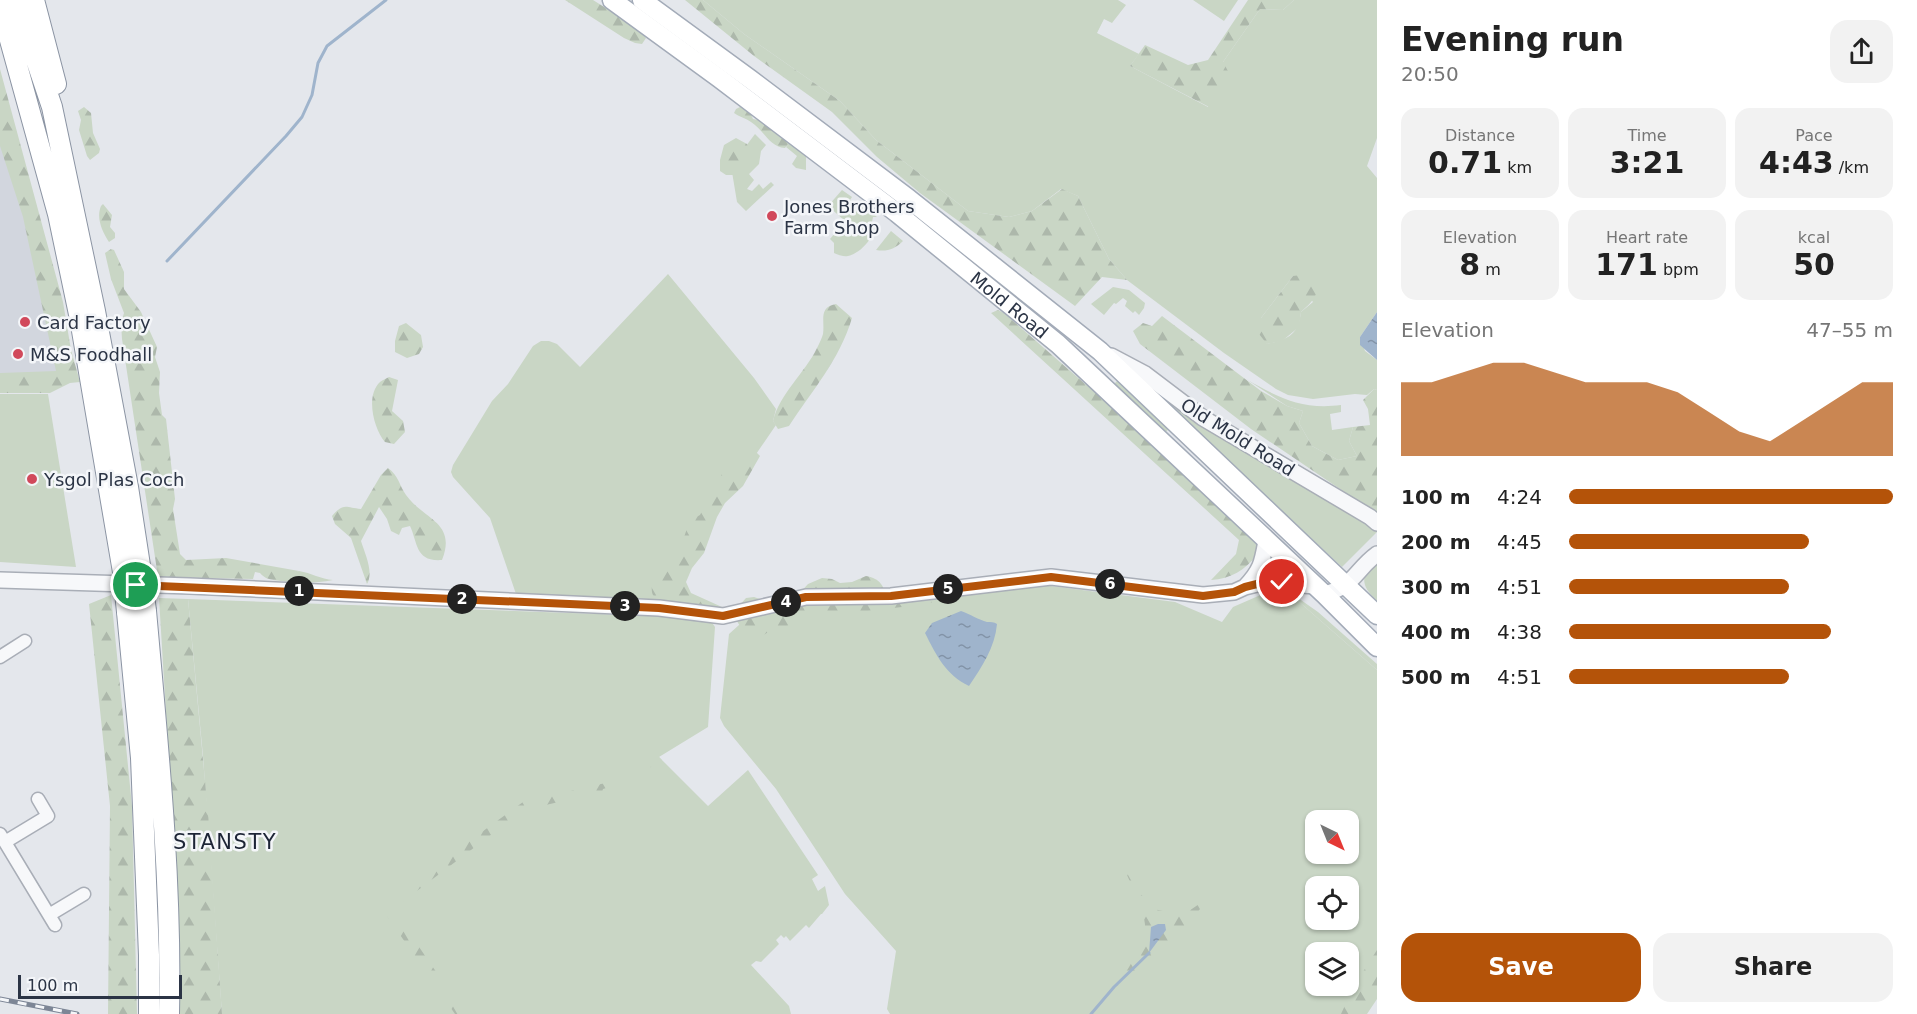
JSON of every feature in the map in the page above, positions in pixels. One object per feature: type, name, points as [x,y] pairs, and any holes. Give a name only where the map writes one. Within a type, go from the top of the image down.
[{"type":"highway","points":[[16,0],[52,107],[99,332],[128,487],[136,612],[160,768],[170,960],[169,1013]]},
{"type":"highway","points":[[34,0],[71,146],[86,229],[99,332]]},
{"type":"highway","points":[[0,4],[58,214],[132,572]]},
{"type":"highway","points":[[0,53],[16,102],[45,212],[80,319]]},
{"type":"highway","points":[[136,612],[149,955],[149,1013]]},
{"type":"main road","name":"Mold Road","points":[[612,0],[897,213],[1058,344],[1377,647]]},
{"type":"main road","name":"Mold Road","points":[[642,0],[909,199],[1100,351],[1377,615]]},
{"type":"street","name":"Old Mold Road","points":[[1100,351],[1145,374],[1203,418],[1377,523]]},
{"type":"street","points":[[1245,587],[1262,566],[1266,541]]},
{"type":"street","points":[[0,580],[190,586],[659,608],[723,616],[806,597],[891,596],[1051,577],[1203,596],[1234,592],[1265,582],[1335,592],[1358,575],[1367,561],[1377,554]]},
{"type":"street","points":[[0,657],[25,641]]},
{"type":"street","points":[[38,799],[48,816],[2,838],[52,920],[84,894]]},
{"type":"shaded area","points":[[0,109],[70,383],[0,384]]},
{"type":"green space","points":[[565,0],[593,0],[639,29],[646,38],[642,44],[624,38]]},
{"type":"green space","points":[[685,0],[703,0],[744,34],[840,101],[876,140],[968,211],[1009,217],[1032,211],[1062,189],[1078,196],[1109,259],[1127,280],[1102,277],[1075,306],[920,193],[877,157],[832,112],[754,56]]},
{"type":"green space","points":[[703,0],[1118,0],[1126,5],[1112,23],[1104,19],[1097,33],[1139,54],[1130,66],[1208,107],[1223,62],[1260,9],[1283,10],[1294,0],[1377,0],[1377,138],[1367,166],[1377,178],[1377,312],[1360,337],[1365,351],[1377,360],[1377,390],[1374,389],[1367,395],[1355,394],[1313,399],[1288,395],[1276,389],[1127,280],[1109,259],[1078,196],[1061,189],[1032,211],[1009,217],[968,211],[876,140],[840,101],[744,34]],"holes":[[[1293,276],[1313,302],[1301,312],[1298,326],[1291,335],[1267,344],[1261,318]]]},
{"type":"green space","points":[[1193,0],[1238,0],[1224,21]]},
{"type":"green space","points":[[1248,0],[1294,0],[1283,10],[1260,9],[1223,62],[1229,73],[1209,107],[1130,66],[1145,45],[1188,65],[1208,60]]},
{"type":"green space","points":[[0,69],[63,302],[71,350],[80,382],[70,383],[50,393],[0,393],[0,373],[56,371],[23,217],[0,146]]},
{"type":"green space","points":[[742,106],[748,108],[753,119],[768,122],[788,135],[789,143],[785,148],[775,145],[756,125],[734,113]]},
{"type":"green space","points":[[84,107],[91,113],[93,133],[100,149],[99,153],[90,160],[79,130],[81,120],[78,111]]},
{"type":"green space","points":[[755,134],[766,145],[761,151],[759,164],[749,174],[754,180],[747,189],[752,191],[759,184],[763,189],[771,182],[774,185],[746,211],[737,202],[731,166]]},
{"type":"green space","points":[[788,135],[806,152],[806,170],[796,168],[792,164],[797,156],[786,147],[789,143]]},
{"type":"green space","points":[[736,138],[747,144],[746,161],[739,173],[726,175],[720,171],[724,145]]},
{"type":"green space","points":[[842,190],[852,197],[850,200],[855,204],[858,202],[877,217],[873,217],[872,222],[876,222],[874,232],[867,243],[858,251],[846,256],[834,253],[834,243],[830,239],[845,221],[828,206]]},
{"type":"green space","points":[[103,204],[112,215],[110,227],[115,233],[115,238],[109,242],[99,220]]},
{"type":"green space","points":[[918,212],[1050,316],[1044,323],[924,225]]},
{"type":"green space","points":[[891,231],[903,241],[891,249],[876,250]]},
{"type":"green space","points":[[111,249],[114,250],[124,272],[124,289],[141,312],[157,347],[155,357],[160,372],[159,393],[162,415],[166,419],[175,499],[173,509],[180,554],[186,560],[226,558],[299,571],[274,580],[255,572],[253,579],[158,577],[122,339],[121,323],[124,313],[111,279],[105,253]]},
{"type":"green space","points":[[668,274],[754,378],[776,409],[773,421],[776,425],[654,603],[516,594],[490,518],[453,477],[451,472],[453,465],[492,401],[508,384],[533,346],[541,341],[557,344],[580,367]]},
{"type":"green space","points":[[1309,274],[1319,279],[1319,285],[1314,298],[1301,312],[1299,327],[1282,341],[1267,344],[1259,334],[1261,318],[1293,276]]},
{"type":"green space","points":[[1113,287],[1129,290],[1145,303],[1139,315],[1125,306],[1127,301],[1123,298],[1116,304],[1114,303],[1104,315],[1091,304]]},
{"type":"green space","points":[[836,304],[852,318],[847,333],[825,374],[789,426],[778,429],[773,421],[776,411],[819,345],[823,334],[825,311]]},
{"type":"green space","points":[[998,310],[1148,439],[1250,533],[1257,546],[1257,555],[1231,576],[1211,580],[1236,554],[1239,540],[991,313]]},
{"type":"green space","points":[[1162,316],[1261,391],[1287,406],[1303,411],[1299,423],[1312,446],[1338,460],[1357,456],[1349,441],[1353,427],[1370,425],[1368,409],[1363,400],[1374,389],[1377,390],[1377,514],[1251,429],[1140,344],[1133,331],[1143,323],[1152,326]]},
{"type":"green space","points":[[406,323],[421,335],[423,347],[419,354],[407,358],[395,352],[399,326]]},
{"type":"green space","points":[[389,377],[398,380],[392,411],[403,421],[405,432],[394,444],[385,442],[377,429],[372,404],[375,388]]},
{"type":"green space","points":[[1119,379],[1171,426],[1166,432],[1113,385]]},
{"type":"green space","points":[[1246,379],[1291,401],[1314,406],[1341,405],[1341,412],[1330,414],[1332,430],[1353,427],[1349,441],[1357,456],[1338,460],[1312,446],[1299,423],[1303,411],[1287,406]]},
{"type":"green space","name":"Ysgol Plas Coch","points":[[0,394],[48,394],[76,567],[0,562]]},
{"type":"green space","points":[[1163,394],[1377,527],[1377,532],[1342,567],[1160,398]]},
{"type":"green space","points":[[751,452],[756,452],[760,456],[743,486],[725,503],[717,517],[704,553],[692,568],[686,582],[691,593],[722,607],[674,604],[658,599],[652,593],[652,581],[670,565],[690,520],[700,515],[722,474]]},
{"type":"green space","points":[[388,468],[413,503],[442,529],[445,547],[442,560],[433,560],[422,555],[410,526],[402,528],[399,535],[391,531],[379,507],[361,541],[370,574],[367,584],[351,538],[335,524],[332,516],[342,507],[361,509],[381,475]]},
{"type":"green space","points":[[1377,556],[1377,601],[1367,589],[1364,579]]},
{"type":"green space","points":[[299,571],[333,580],[303,583],[273,580]]},
{"type":"green space","points":[[866,576],[881,583],[887,599],[943,595],[938,601],[859,612],[843,618],[813,613],[803,616],[792,625],[774,628],[761,637],[743,631],[735,618],[738,607],[746,598],[754,597],[763,600],[798,595],[808,584],[822,578],[840,583],[852,582]]},
{"type":"green space","points":[[1043,585],[1175,602],[1222,622],[1233,607],[1281,586],[1377,670],[1377,972],[1348,1014],[890,1014],[887,1009],[896,951],[845,894],[776,789],[724,726],[720,718],[729,634],[739,625],[770,614],[891,605]]},
{"type":"green space","points":[[1281,586],[1318,612],[1377,664],[1377,670]]},
{"type":"green space","points":[[111,595],[132,806],[137,1014],[108,1014],[110,806],[89,604]]},
{"type":"green space","points":[[159,598],[188,599],[208,813],[222,1014],[180,1014],[172,812]]},
{"type":"green space","points":[[188,599],[709,618],[715,627],[708,727],[659,757],[708,806],[748,770],[818,875],[812,879],[818,891],[825,886],[829,905],[809,928],[806,925],[790,941],[786,936],[784,938],[781,935],[776,940],[779,944],[761,962],[756,961],[751,965],[789,1006],[791,1014],[222,1014],[203,756]]},
{"type":"green space","points":[[659,757],[662,760],[628,781],[603,789],[602,792],[524,810],[393,909],[465,1014],[455,1014],[380,906],[523,802],[627,778]]},
{"type":"green space","points":[[1123,866],[1137,891],[1158,910],[1183,915],[1208,898],[1189,924],[1116,988],[1137,953],[1145,929],[1140,907]]},
{"type":"green space","points":[[1377,950],[1377,999],[1367,1014],[1341,1014],[1349,996],[1359,996],[1359,978]]},
{"type":"water","points":[[1377,312],[1377,360],[1360,345],[1360,337]]},
{"type":"water","points":[[961,611],[997,624],[991,649],[969,686],[948,670],[925,633],[932,623]]},
{"type":"water","points":[[1165,924],[1166,930],[1149,953],[1151,927]]},
{"type":"waterway","points":[[167,261],[302,117],[312,95],[318,63],[327,46],[386,0]]},
{"type":"waterway","points":[[1091,1014],[1114,987],[1149,953]]},
{"type":"railway","points":[[0,999],[77,1014]]},
{"type":"place","name":"Jones Brothers Farm Shop","points":[[772,216]]},
{"type":"place","name":"Card Factory","points":[[25,322]]},
{"type":"place","name":"M&S Foodhall","points":[[18,354]]},
{"type":"place","name":"Ysgol Plas Coch","points":[[32,479]]},
{"type":"district","name":"STANSTY","points":[[225,842]]},
{"type":"route","points":[[136,585],[659,608],[723,616],[806,597],[891,596],[1051,577],[1203,596],[1234,592],[1265,582],[1282,582]]}]
